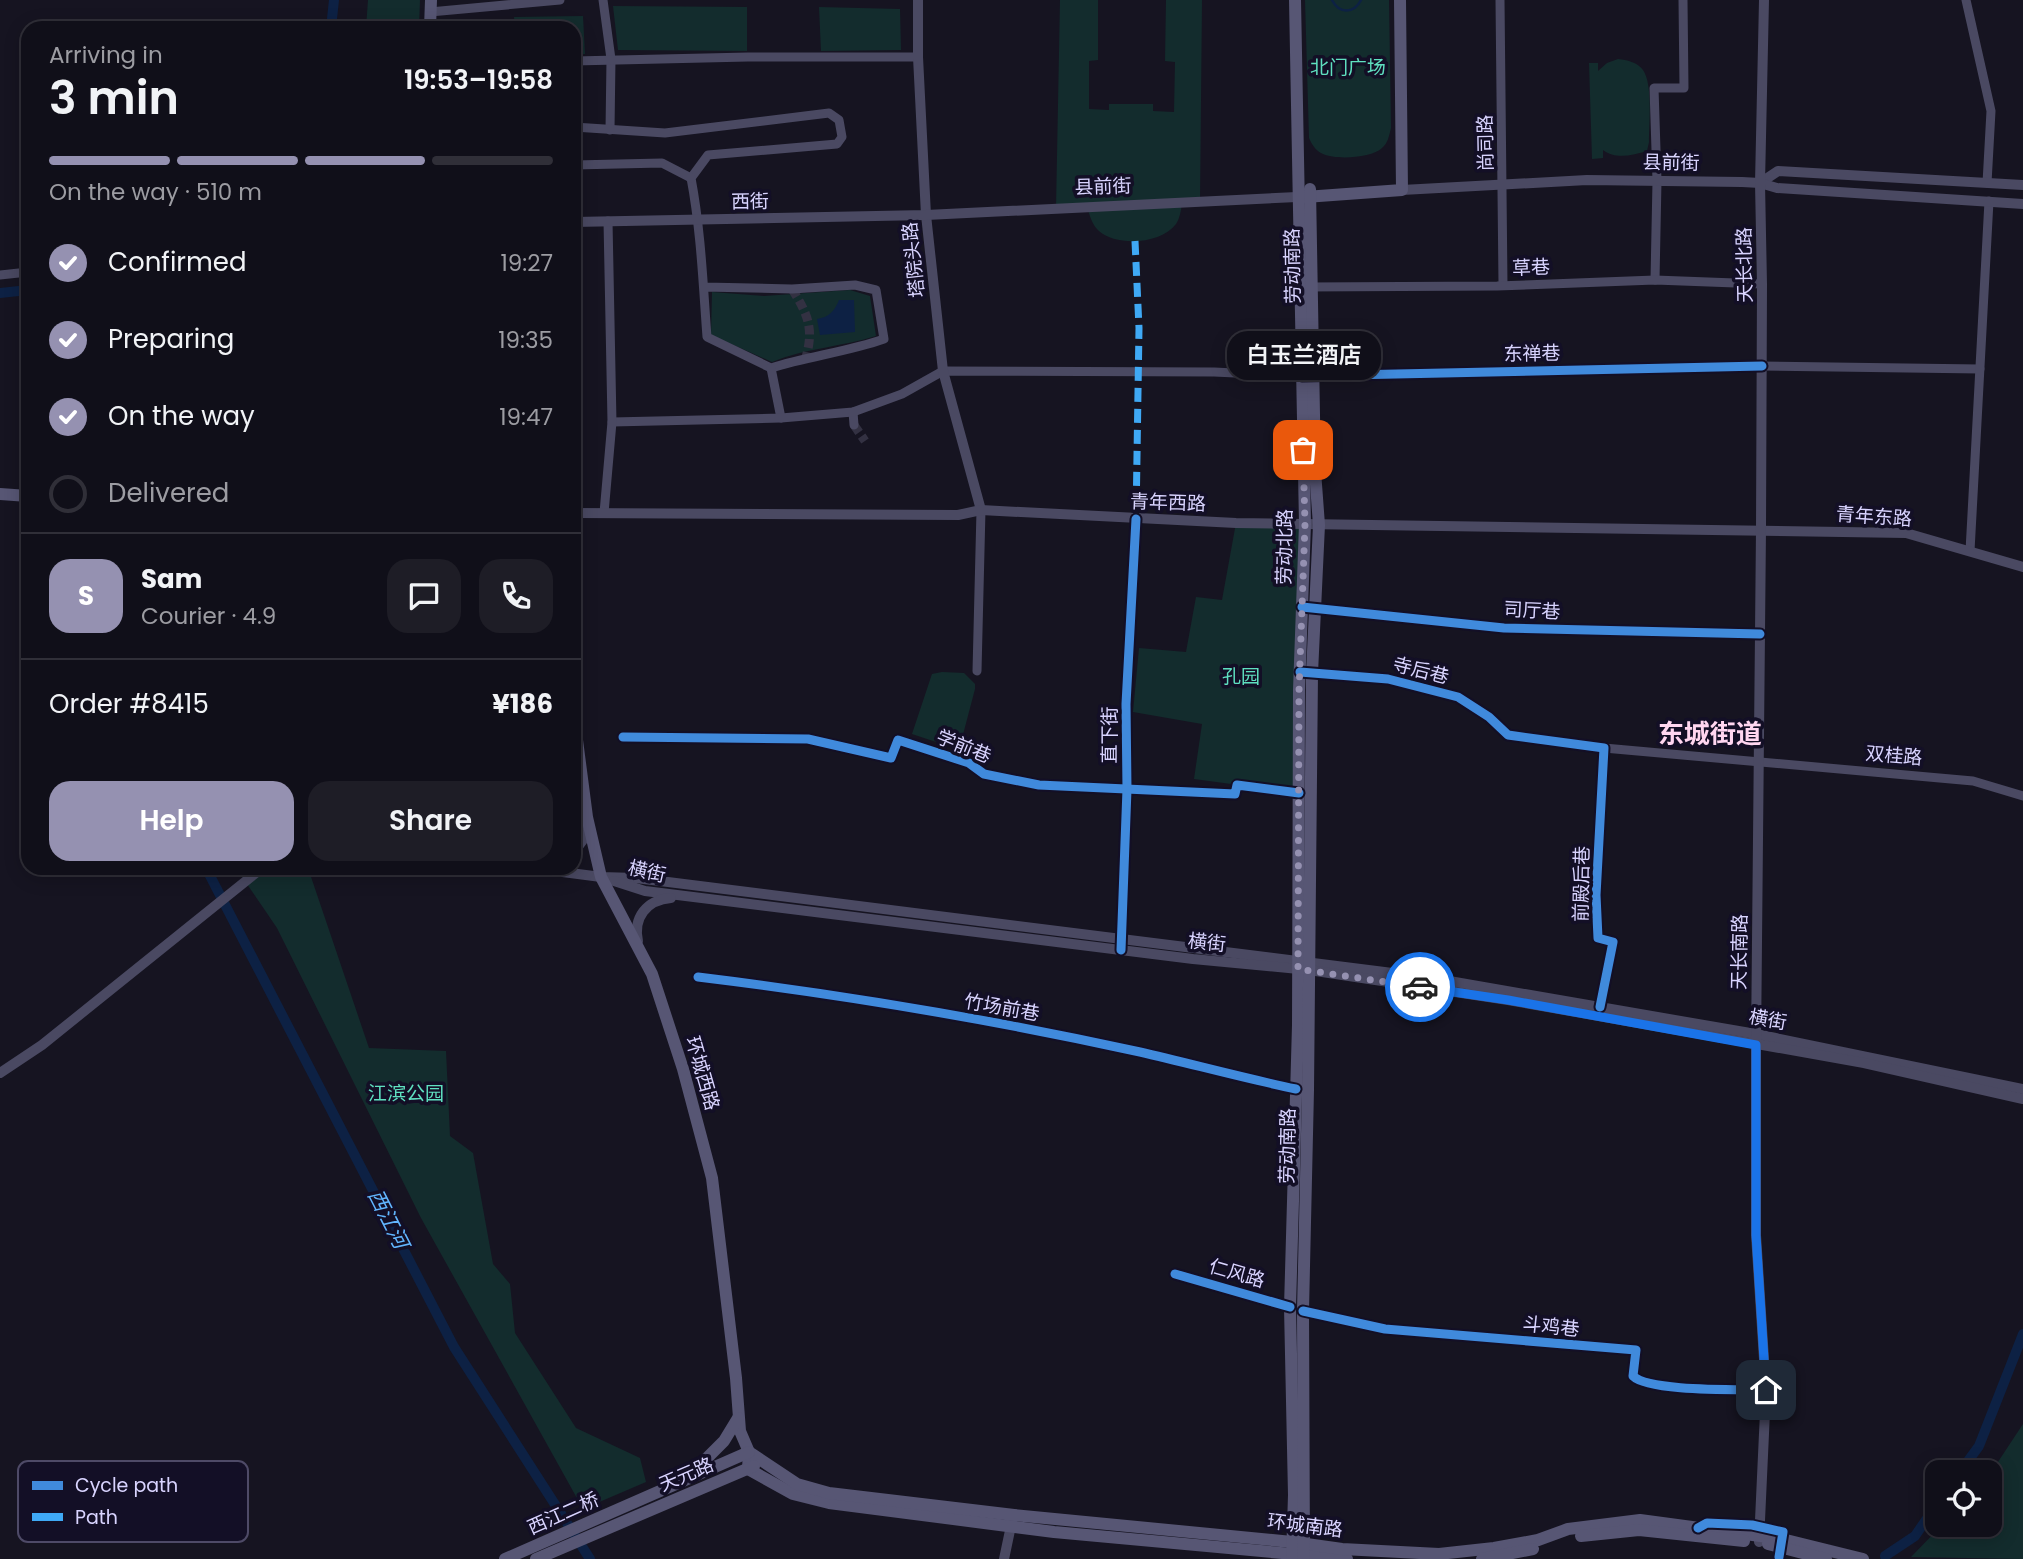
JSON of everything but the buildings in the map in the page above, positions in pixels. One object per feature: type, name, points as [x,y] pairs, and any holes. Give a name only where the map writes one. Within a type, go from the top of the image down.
[{"type":"main road","name":"劳动北路","points":[[1296,0],[1306,287],[1302,376],[1305,524],[1299,691],[1303,965]]},
{"type":"main road","points":[[1400,0],[1406,188]]},
{"type":"main road","name":"县前街","points":[[1304,193],[1406,188]]},
{"type":"main road","name":"劳动南路","points":[[1298,1552],[1303,1311],[1303,965],[1319,525],[1306,287]]},
{"type":"main road","points":[[0,494],[21,496]]},
{"type":"main road","name":"环城西路","points":[[581,773],[585,805],[601,877],[652,974],[712,1178],[736,1378],[738,1418],[749,1452]]},
{"type":"main road","points":[[666,1488],[699,1467],[724,1441],[738,1418]]},
{"type":"main road","points":[[749,1452],[748,1469],[793,1494],[829,1503],[1012,1521]]},
{"type":"main road","name":"环城南路","points":[[749,1452],[797,1484],[830,1493],[1012,1521],[1298,1552],[1342,1549],[1439,1554],[1493,1548],[1538,1539],[1568,1529],[1640,1520],[1759,1538],[1863,1559]]},
{"type":"main road","name":"天元路","points":[[622,1515],[666,1488],[749,1452]]},
{"type":"main road","name":"天元路","points":[[622,1515],[764,1462]]},
{"type":"main road","name":"西江二桥","points":[[505,1559],[622,1515]]},
{"type":"main road","name":"西江二桥","points":[[536,1559],[622,1515]]},
{"type":"main road","points":[[1482,1559],[1539,1547],[1568,1537],[1639,1530],[1704,1539],[1759,1538],[1826,1559]]},
{"type":"main road","points":[[1298,1552],[1347,1559]]},
{"type":"street","points":[[430,6],[560,0]]},
{"type":"street","points":[[603,0],[611,59],[610,130]]},
{"type":"street","name":"塔院头路","points":[[918,0],[918,57],[926,215],[943,371],[981,510]]},
{"type":"street","name":"尚司路","points":[[1500,0],[1503,285]]},
{"type":"street","points":[[1655,280],[1657,181],[1654,88],[1684,88],[1683,0]]},
{"type":"street","name":"天长北路","points":[[1761,529],[1760,183],[1764,0]]},
{"type":"street","points":[[1966,0],[1991,111],[1987,183]]},
{"type":"street","points":[[581,61],[918,57]]},
{"type":"street","points":[[581,128],[665,133],[829,113],[839,120],[842,137],[837,144],[708,155],[691,178],[699,219],[707,337],[771,368],[806,357],[860,348],[884,339],[876,290],[855,285],[792,289],[704,287]]},
{"type":"street","points":[[581,165],[662,163],[691,178]]},
{"type":"street","name":"县前街","points":[[1760,183],[1778,171],[2023,186]]},
{"type":"street","name":"县前街","points":[[1406,188],[1587,180],[1760,183],[1777,188],[2023,204]]},
{"type":"street","name":"县前街","points":[[926,215],[1281,198],[1304,193]]},
{"type":"street","points":[[1970,551],[1989,201]]},
{"type":"street","name":"西街","points":[[581,222],[926,215]]},
{"type":"street","points":[[604,513],[612,422],[608,222]]},
{"type":"street","points":[[0,275],[21,273]]},
{"type":"street","name":"草巷","points":[[1306,287],[1655,280],[1762,284]]},
{"type":"street","points":[[1762,366],[1980,369]]},
{"type":"street","points":[[771,368],[781,418]]},
{"type":"street","points":[[612,422],[781,418],[853,412],[902,394],[943,371],[1214,372],[1302,376]]},
{"type":"street","points":[[853,412],[854,425]]},
{"type":"street","points":[[977,671],[981,510]]},
{"type":"street","name":"青年西路","points":[[581,513],[958,516],[981,510],[1236,523],[1761,529]]},
{"type":"street","name":"青年东路","points":[[1761,529],[1906,533],[2023,566]]},
{"type":"street","name":"天长南路","points":[[1759,1538],[1766,1390],[1756,1235],[1761,529]]},
{"type":"street","points":[[1604,748],[1759,761]]},
{"type":"street","name":"双桂路","points":[[1759,761],[1973,781],[2023,796]]},
{"type":"street","points":[[581,843],[585,805]]},
{"type":"street","points":[[581,874],[601,877]]},
{"type":"street","points":[[0,1073],[53,1036],[254,875]]},
{"type":"street","name":"横街","points":[[601,877],[649,880],[967,926]]},
{"type":"street","name":"横街","points":[[601,877],[645,891],[1303,965],[1756,1039],[2023,1089]]},
{"type":"street","points":[[640,950],[635,927],[642,911],[661,899],[697,897]]},
{"type":"street","name":"横街","points":[[1756,1039],[2023,1098]]},
{"type":"street","points":[[1004,1559],[1012,1521]]},
{"type":"green space","points":[[368,0],[420,0],[419,21],[366,21]]},
{"type":"green space","points":[[1060,0],[1098,0],[1098,60],[1089,61],[1089,109],[1109,110],[1109,104],[1153,104],[1153,111],[1174,112],[1175,62],[1165,61],[1166,0],[1202,0],[1200,202],[1182,203],[1176,224],[1160,236],[1139,241],[1117,239],[1097,229],[1087,206],[1056,208]]},
{"type":"green space","name":"北门广场","points":[[1305,0],[1389,0],[1391,128],[1386,144],[1377,151],[1354,157],[1329,156],[1314,148],[1310,141]]},
{"type":"green space","points":[[613,6],[747,7],[747,51],[618,50]]},
{"type":"green space","points":[[819,7],[900,9],[901,50],[821,51]]},
{"type":"green space","points":[[583,16],[585,54],[581,54],[581,21],[514,21],[514,17]]},
{"type":"green space","points":[[1618,59],[1638,65],[1646,76],[1650,104],[1647,151],[1619,156],[1603,150],[1603,158],[1592,159],[1589,63],[1598,63],[1598,71],[1607,63]]},
{"type":"green space","points":[[850,290],[870,296],[876,336],[772,362],[711,335],[712,292],[764,296]]},
{"type":"green space","name":"孔园","points":[[1236,523],[1305,524],[1299,793],[1194,779],[1202,724],[1133,712],[1139,648],[1186,652],[1196,597],[1222,600]]},
{"type":"green space","points":[[964,673],[975,684],[960,746],[954,748],[912,734],[932,674]]},
{"type":"green space","name":"江滨公园","points":[[241,875],[310,875],[369,1048],[446,1051],[450,1136],[473,1153],[493,1264],[510,1284],[515,1333],[576,1428],[640,1458],[646,1482],[583,1509],[421,1218],[277,928]]},
{"type":"green space","points":[[2023,1424],[2023,1559],[1911,1557],[1930,1537],[2002,1537],[2002,1460],[1999,1460]]},
{"type":"water","points":[[839,300],[854,300],[855,332],[820,335],[817,319],[831,313]]},
{"type":"waterway","name":"西江河","points":[[332,21],[334,0]]},
{"type":"waterway","points":[[1332,0],[1342,10],[1351,10],[1361,0]]},
{"type":"waterway","points":[[0,293],[21,291]]},
{"type":"waterway","name":"西江河","points":[[210,875],[454,1347],[590,1559]]},
{"type":"waterway","points":[[1969,1460],[1979,1446],[2023,1334]]},
{"type":"waterway","points":[[1885,1556],[1915,1536],[1925,1521]]},
{"type":"tunnel","points":[[792,289],[808,322],[806,357]]},
{"type":"tunnel","points":[[854,425],[865,441]]},
{"type":"marked path","points":[[1135,241],[1139,328],[1136,519]]},
{"type":"cycle path","name":"东禅巷","points":[[1302,376],[1762,366]]},
{"type":"cycle path","name":"直下街","points":[[1121,950],[1127,789],[1126,704],[1136,519]]},
{"type":"cycle path","name":"司厅巷","points":[[1302,607],[1504,628],[1760,634]]},
{"type":"cycle path","name":"寺后巷","points":[[1300,672],[1388,679],[1458,697],[1489,717],[1508,735],[1604,748],[1596,895],[1598,938],[1613,942],[1600,1007]]},
{"type":"cycle path","name":"学前巷","points":[[623,737],[808,739],[891,758],[898,740],[969,763],[984,774],[1039,785],[1235,794],[1237,785],[1299,793]]},
{"type":"cycle path","name":"竹场前巷","points":[[698,977],[864,1000],[975,1019],[1085,1040],[1296,1089]]},
{"type":"cycle path","name":"仁风路","points":[[1175,1274],[1290,1307]]},
{"type":"cycle path","name":"斗鸡巷","points":[[1303,1311],[1385,1329],[1636,1350],[1633,1376],[1642,1381],[1675,1387],[1766,1390]]},
{"type":"cycle path","points":[[1698,1528],[1707,1523],[1752,1525],[1783,1532],[1779,1557]]},
{"type":"way so far","points":[[1303,450],[1305,524],[1299,691],[1298,969],[1420,987]]},
{"type":"place","name":"白玉兰酒店","points":[[1303,450]]},
{"type":"district","name":"东城街道","points":[[1710,734]]},
{"type":"route","points":[[1420,987],[1508,1000],[1756,1045],[1756,1235],[1766,1390]]}]
